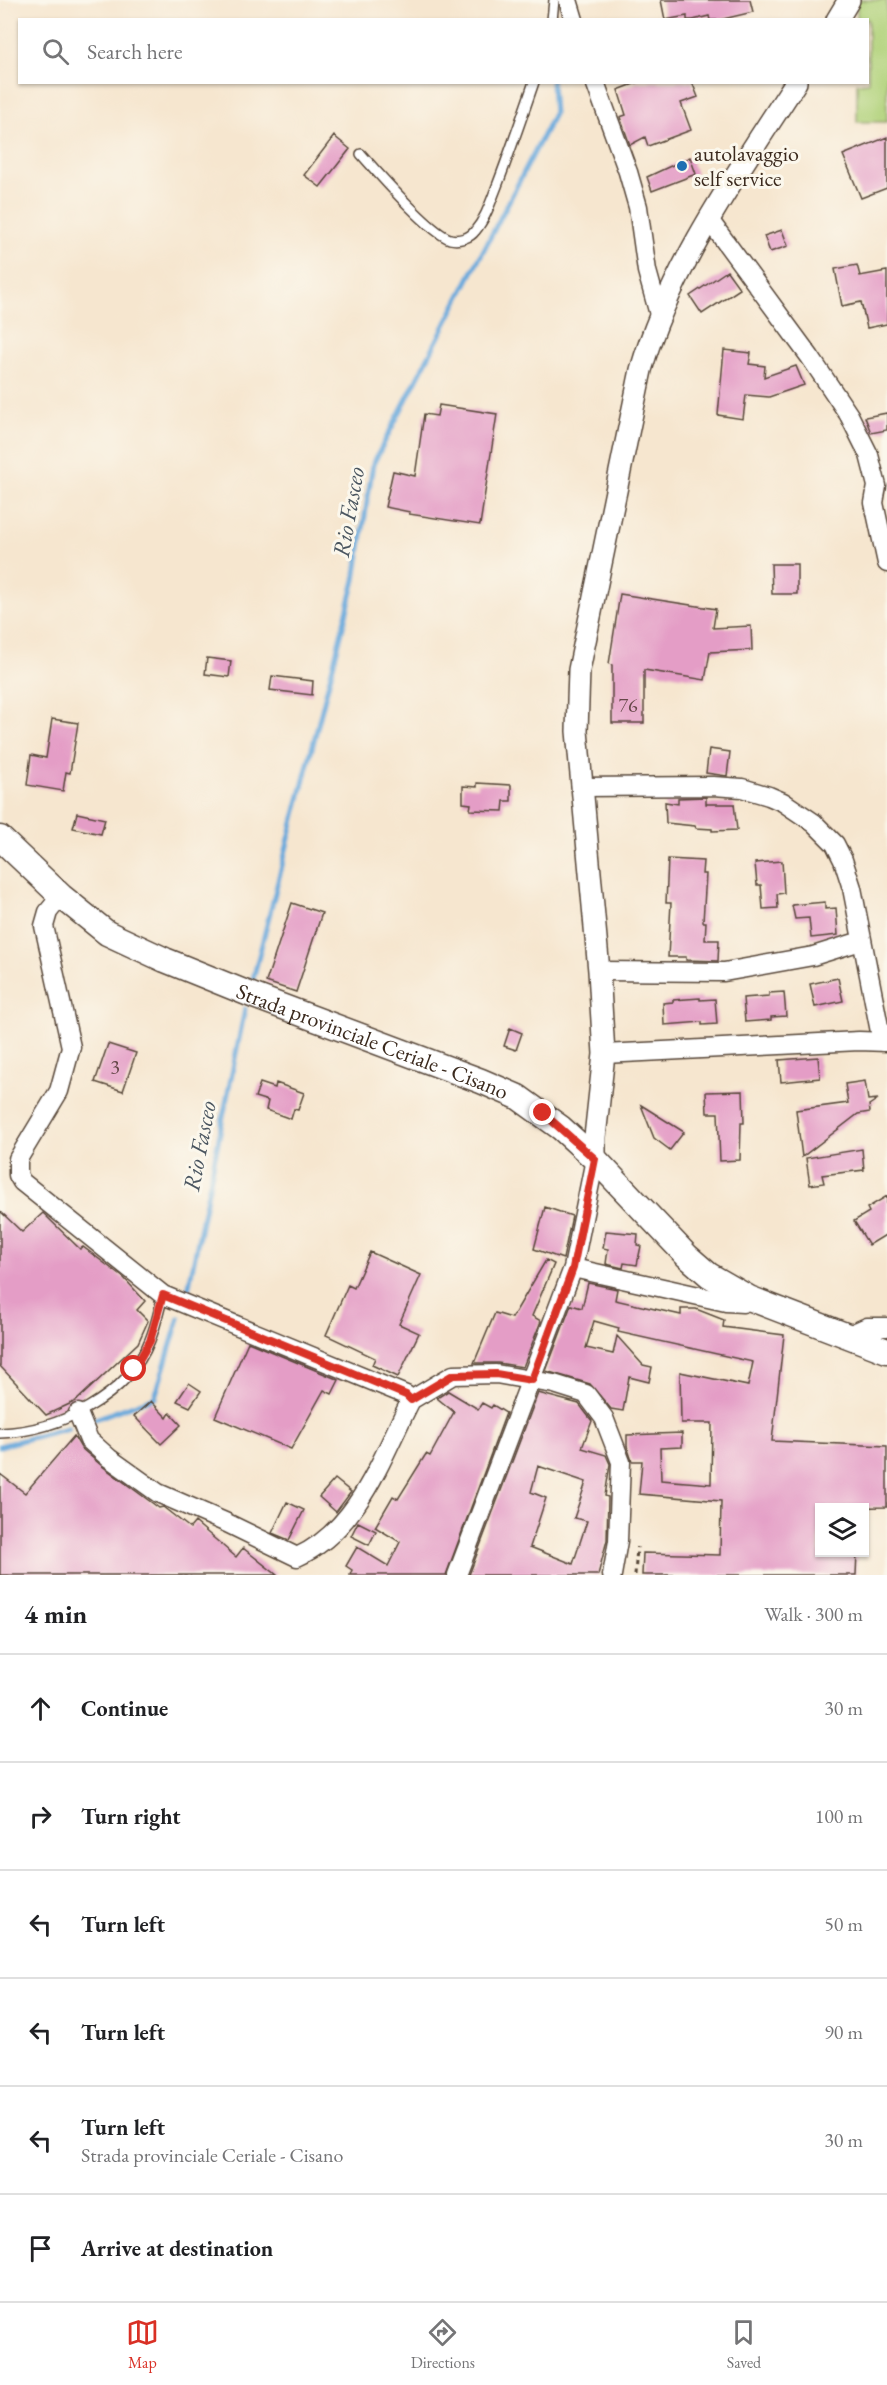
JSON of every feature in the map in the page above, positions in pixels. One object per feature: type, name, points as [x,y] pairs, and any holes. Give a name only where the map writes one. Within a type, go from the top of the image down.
[{"type":"main road","name":"Strada provinciale Ceriale - Cisano","points":[[0,838],[61,896],[107,933],[165,960],[518,1097],[552,1120],[595,1159],[687,1256],[709,1275],[749,1299],[887,1351]]},
{"type":"street","points":[[568,0],[573,18]]},
{"type":"street","points":[[838,18],[849,0]]},
{"type":"street","points":[[596,84],[628,172],[638,207],[647,271],[660,318]]},
{"type":"street","points":[[457,1575],[573,1268],[595,1159],[595,1137],[604,1054],[599,970],[577,731],[579,670],[641,370],[649,342],[674,282],[795,84]]},
{"type":"street","points":[[710,221],[810,357],[849,415],[869,455],[877,486],[874,503],[887,563]]},
{"type":"street","points":[[582,788],[714,786],[742,788],[783,802],[814,823],[835,844],[843,860],[852,888],[861,941],[885,1042],[604,1054]]},
{"type":"street","points":[[61,896],[48,912],[44,926],[71,1047],[59,1091],[18,1159],[18,1175],[28,1188],[163,1295],[406,1395],[411,1400]]},
{"type":"street","points":[[599,970],[724,972],[813,956],[861,941]]},
{"type":"street","points":[[573,1268],[726,1302],[742,1303],[749,1299]]},
{"type":"street","points":[[849,1335],[867,1327],[887,1327]]},
{"type":"street","points":[[78,1413],[89,1440],[109,1458],[158,1493],[297,1557],[316,1548],[366,1492],[411,1400],[453,1375],[496,1374],[532,1380],[586,1394],[604,1418],[621,1462],[618,1541],[612,1575]]},
{"type":"lane","points":[[552,18],[554,0]]},
{"type":"lane","points":[[361,154],[434,228],[450,238],[462,240],[474,234],[484,217],[533,84]]},
{"type":"lane","points":[[0,1433],[14,1433],[42,1427],[78,1413],[109,1394],[134,1369],[150,1341],[163,1295]]},
{"type":"green space","points":[[857,0],[887,0],[887,122],[857,122],[857,84],[869,84],[869,18],[857,18]]},
{"type":"building","points":[[661,0],[750,0],[753,12],[728,18],[710,18],[709,16],[687,18],[687,16],[665,18]]},
{"type":"building","points":[[634,84],[693,84],[698,97],[681,103],[691,130],[648,146],[645,137],[630,145],[620,117],[626,115],[618,90]]},
{"type":"building","points":[[334,136],[350,149],[320,187],[304,175]]},
{"type":"building","points":[[887,137],[887,188],[861,198],[843,155]]},
{"type":"building","name":"autolavaggio self service","points":[[690,157],[696,174],[652,191],[647,177]]},
{"type":"building","points":[[782,230],[788,246],[770,252],[764,236]]},
{"type":"building","points":[[857,265],[860,276],[887,271],[887,324],[867,328],[861,302],[842,306],[835,269]]},
{"type":"building","points":[[727,271],[740,289],[702,314],[690,296]]},
{"type":"building","points":[[724,350],[751,353],[749,364],[765,366],[764,377],[796,366],[804,385],[769,397],[746,395],[743,419],[718,415]]},
{"type":"building","points":[[439,405],[497,414],[480,525],[409,514],[410,512],[385,507],[393,471],[415,476],[424,414],[437,416]]},
{"type":"building","points":[[887,413],[887,430],[871,433],[865,417]]},
{"type":"building","points":[[771,564],[797,564],[797,594],[772,594]]},
{"type":"building","points":[[620,594],[716,609],[713,628],[751,626],[752,650],[710,652],[705,680],[644,670],[644,723],[612,723],[612,665],[609,664]]},
{"type":"building","points":[[207,658],[231,661],[229,677],[205,674]]},
{"type":"building","points":[[272,676],[313,681],[312,695],[270,690]]},
{"type":"building","points":[[52,719],[78,723],[70,773],[66,772],[63,791],[27,785],[31,755],[46,758]]},
{"type":"building","points":[[709,749],[730,752],[727,776],[706,773]]},
{"type":"building","points":[[477,783],[511,785],[511,801],[504,801],[503,811],[470,810],[471,804],[463,803],[463,786],[477,787]]},
{"type":"building","points":[[706,797],[706,804],[734,804],[737,830],[712,831],[712,829],[695,826],[666,823],[665,802],[678,804],[678,798]]},
{"type":"building","points":[[77,813],[105,819],[101,834],[73,828]]},
{"type":"building","points":[[668,859],[703,861],[702,874],[706,874],[703,922],[706,922],[705,940],[719,940],[718,961],[668,957],[671,903],[666,903]]},
{"type":"building","points":[[782,861],[784,893],[777,894],[778,908],[763,909],[761,885],[757,885],[755,863]]},
{"type":"building","points":[[825,902],[825,909],[836,908],[838,935],[811,938],[809,918],[795,919],[792,905]]},
{"type":"building","points":[[292,903],[322,913],[296,992],[266,982]]},
{"type":"building","points":[[838,978],[843,1001],[815,1007],[810,984]]},
{"type":"building","points":[[784,992],[786,1016],[745,1022],[743,998]]},
{"type":"building","points":[[700,998],[700,1000],[715,999],[717,1024],[702,1025],[702,1022],[664,1025],[663,1003]]},
{"type":"building","points":[[510,1028],[522,1033],[516,1050],[504,1046]]},
{"type":"building","points":[[108,1044],[136,1053],[123,1091],[95,1082]]},
{"type":"building","points":[[818,1057],[820,1078],[781,1082],[779,1060]]},
{"type":"building","points":[[865,1081],[868,1100],[878,1099],[869,1105],[870,1112],[858,1114],[802,1157],[796,1110],[848,1103],[845,1084]]},
{"type":"building","points":[[260,1083],[275,1088],[276,1083],[304,1093],[298,1110],[294,1109],[291,1119],[266,1110],[268,1101],[255,1097]]},
{"type":"building","points":[[743,1091],[744,1123],[741,1123],[740,1160],[720,1161],[718,1113],[707,1113],[706,1092]]},
{"type":"building","points":[[641,1105],[684,1132],[670,1150],[654,1138]]},
{"type":"building","points":[[862,1149],[864,1170],[822,1175],[824,1183],[810,1185],[806,1158]]},
{"type":"building","points":[[887,1196],[887,1234],[869,1245],[854,1221],[869,1212],[867,1208]]},
{"type":"building","points":[[545,1207],[572,1216],[563,1259],[534,1249]]},
{"type":"building","points":[[0,1211],[22,1232],[43,1213],[80,1249],[83,1247],[124,1278],[145,1301],[137,1310],[148,1321],[138,1343],[76,1401],[46,1415],[0,1366]]},
{"type":"building","points":[[606,1231],[638,1234],[637,1245],[641,1246],[637,1265],[624,1263],[623,1268],[606,1264],[608,1249],[603,1248]]},
{"type":"building","points":[[370,1252],[421,1275],[399,1324],[419,1333],[398,1377],[372,1365],[375,1358],[326,1335],[348,1285],[354,1288]]},
{"type":"building","points":[[546,1260],[554,1264],[532,1316],[541,1321],[523,1367],[498,1363],[474,1363],[495,1313],[512,1318]]},
{"type":"building","points":[[588,1283],[617,1289],[615,1300],[681,1315],[681,1309],[696,1309],[724,1320],[723,1327],[784,1335],[772,1441],[887,1446],[887,1507],[869,1507],[869,1503],[815,1503],[815,1557],[857,1557],[856,1575],[642,1575],[643,1553],[720,1555],[721,1501],[639,1494],[642,1461],[632,1461],[627,1446],[627,1435],[682,1433],[682,1447],[660,1448],[661,1480],[711,1484],[712,1423],[681,1423],[680,1372],[748,1386],[753,1362],[618,1332],[619,1328],[594,1321],[586,1348],[613,1354],[617,1336],[643,1365],[652,1367],[649,1382],[629,1377],[623,1411],[611,1409],[590,1384],[546,1371],[571,1305],[582,1308]]},
{"type":"building","points":[[248,1342],[339,1380],[332,1394],[324,1390],[291,1449],[215,1417]]},
{"type":"building","points":[[189,1383],[201,1391],[190,1407],[177,1401]]},
{"type":"building","points":[[448,1391],[478,1409],[482,1403],[491,1408],[493,1405],[506,1413],[446,1575],[350,1575],[352,1570],[346,1566],[357,1547],[388,1566],[400,1542],[375,1527],[393,1496],[398,1499],[426,1454],[430,1456],[454,1412],[437,1398]]},
{"type":"building","points":[[538,1393],[579,1404],[592,1421],[582,1448],[606,1455],[610,1464],[605,1496],[608,1497],[607,1540],[598,1575],[469,1575]],"holes":[[[538,1466],[586,1482],[574,1518],[587,1521],[573,1564],[530,1547],[546,1498],[531,1492]]]},
{"type":"building","points":[[151,1401],[167,1418],[170,1413],[181,1425],[161,1444],[134,1416]]},
{"type":"building","points":[[74,1436],[81,1448],[102,1466],[159,1508],[163,1507],[190,1528],[195,1522],[236,1557],[243,1548],[277,1575],[0,1575],[0,1474],[25,1493]]},
{"type":"building","points":[[335,1479],[351,1492],[336,1512],[319,1497]]},
{"type":"building","points":[[287,1502],[304,1510],[289,1540],[272,1533]]},
{"type":"building","points":[[358,1522],[376,1531],[369,1545],[351,1536]]},
{"type":"waterway","name":"Rio Fasceo","points":[[253,979],[355,580],[373,464],[554,114],[552,84]]},
{"type":"waterway","name":"Rio Fasceo","points":[[188,1290],[245,1009]]},
{"type":"waterway","name":"Rio Fasceo","points":[[95,1419],[155,1397],[179,1318]]},
{"type":"waterway","name":"Rio Fasceo","points":[[0,1446],[68,1428]]},
{"type":"place","name":"autolavaggio self service","points":[[682,166]]},
{"type":"route","points":[[134,1369],[150,1341],[163,1295],[406,1395],[411,1400],[453,1375],[496,1374],[532,1380],[573,1268],[595,1159],[543,1113]]}]
